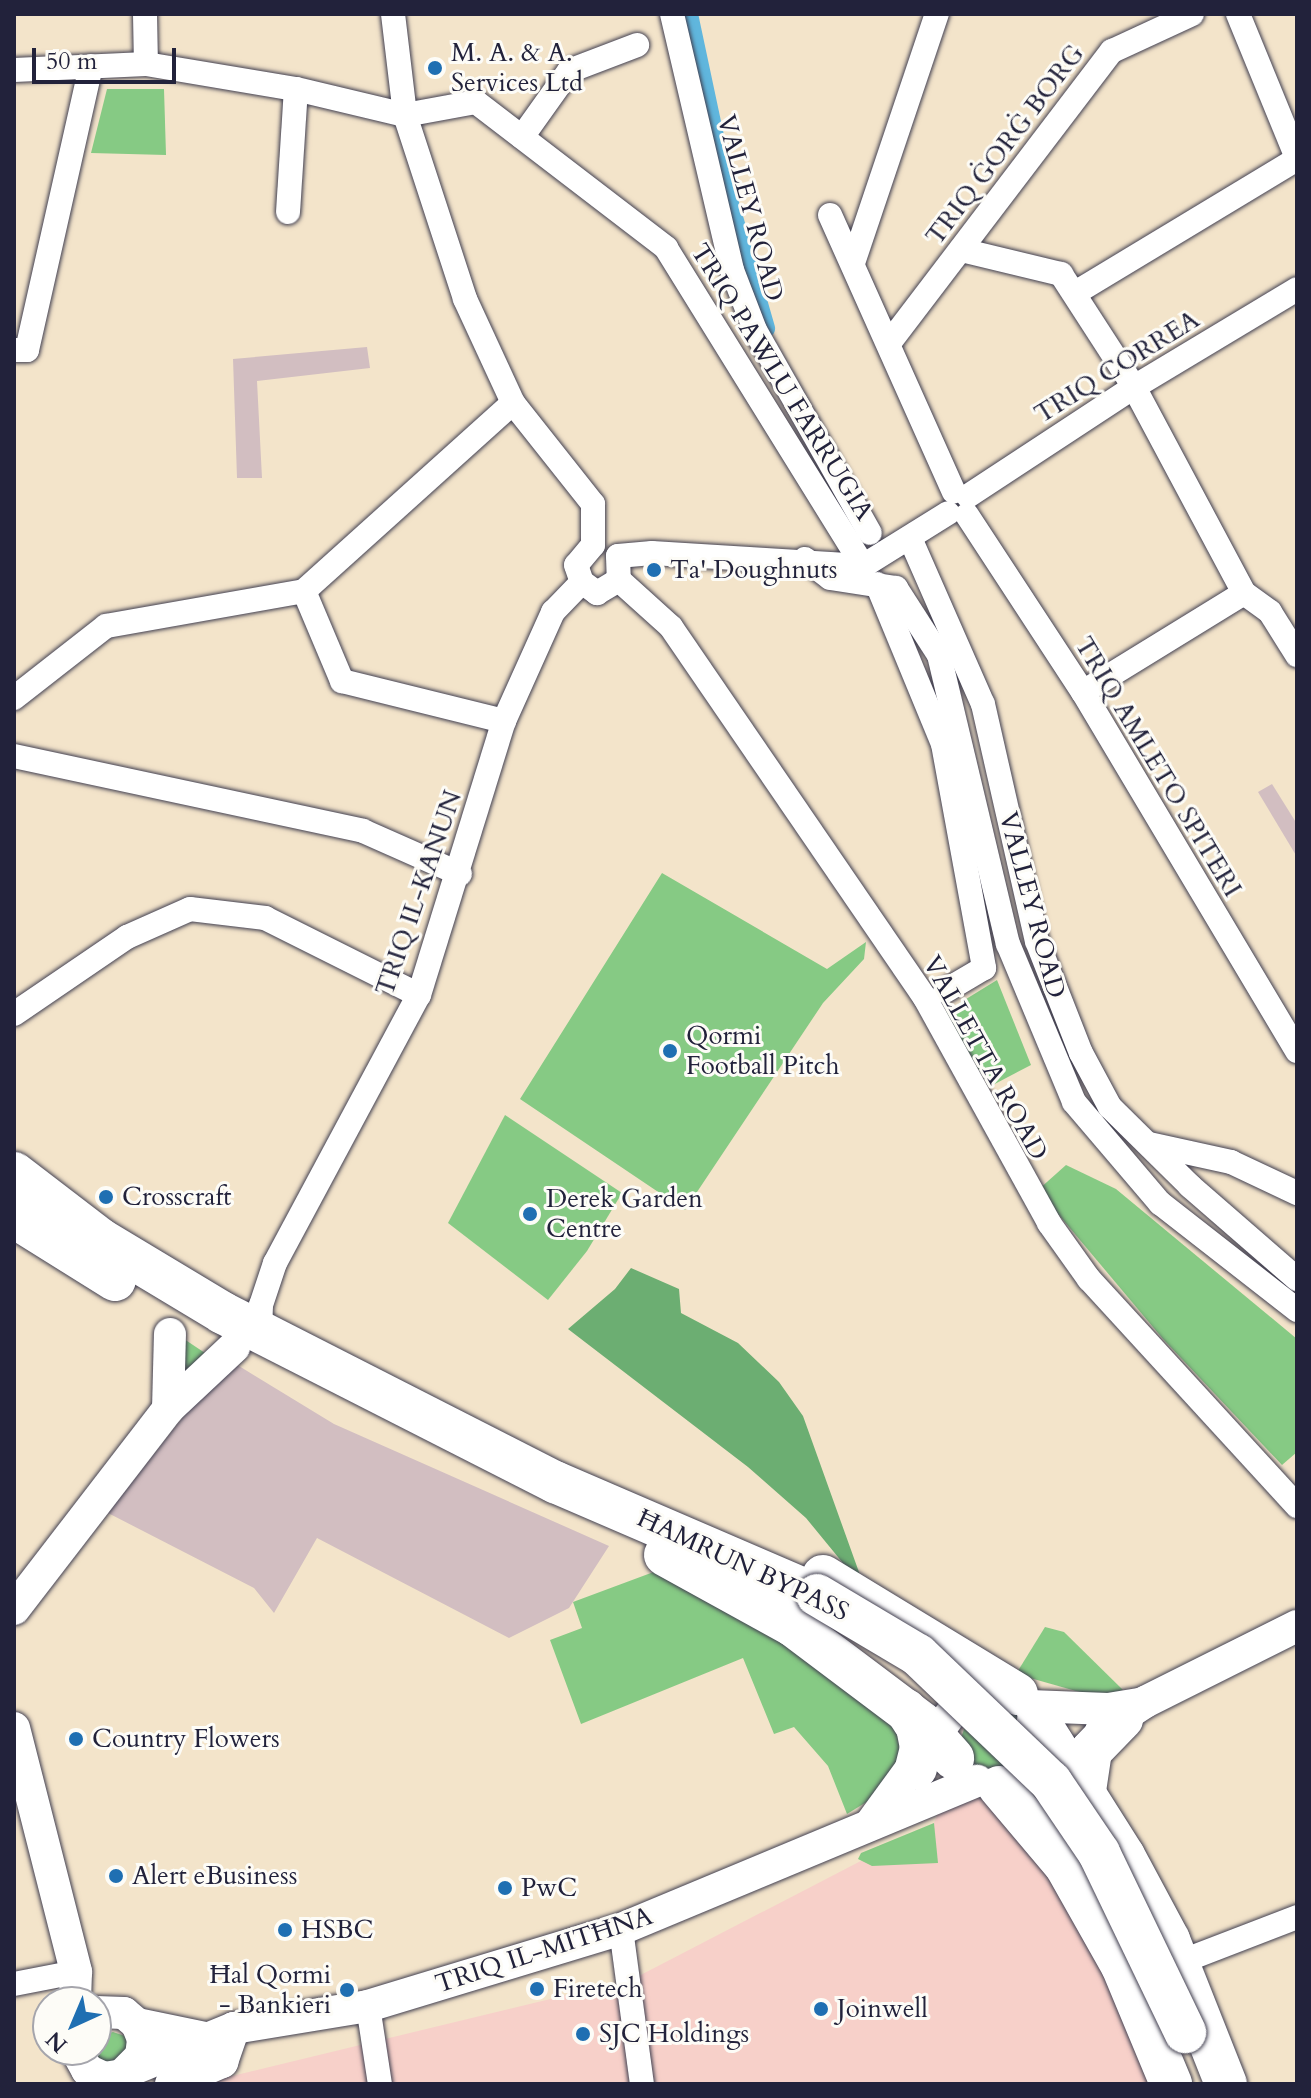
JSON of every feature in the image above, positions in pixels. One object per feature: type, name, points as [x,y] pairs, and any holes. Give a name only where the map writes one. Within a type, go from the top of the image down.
[{"type":"highway","points":[[14,1161],[112,1231],[177,1288]]},
{"type":"highway","points":[[14,1173],[100,1239]]},
{"type":"highway","points":[[14,1194],[100,1239]]},
{"type":"highway","points":[[14,1217],[115,1280]]},
{"type":"highway","points":[[14,1231],[115,1280]]},
{"type":"highway","name":"ĦAMRUN BYPASS","points":[[100,1239],[239,1331]]},
{"type":"highway","name":"ĦAMRUN BYPASS","points":[[115,1280],[239,1331],[549,1491],[813,1603],[908,1669],[991,1740],[1040,1795],[1086,1861],[1206,2084]]},
{"type":"highway","points":[[549,1491],[727,1532],[826,1577],[1028,1707],[978,1759]]},
{"type":"highway","points":[[549,1491],[708,1575],[792,1625],[906,1710],[917,1727],[921,1748],[978,1759],[1085,1791]]},
{"type":"highway","points":[[1134,1711],[1091,1751],[1085,1791],[1178,1963],[1226,2084]]},
{"type":"highway","points":[[978,1759],[1065,1865],[1122,1966],[1171,2084]]},
{"type":"highway","name":"ĦAMRUN BYPASS","points":[[1179,2036],[1190,2084]]},
{"type":"main road","points":[[14,1609],[168,1409],[239,1331]]},
{"type":"main road","points":[[168,1409],[170,1334]]},
{"type":"main road","name":"TRIQ IL-MITĦNA","points":[[124,2076],[223,2044],[368,2006],[621,1929],[866,1828],[978,1759],[1134,1711],[1297,1626]]},
{"type":"main road","name":"TRIQ IL-MITĦNA","points":[[978,1759],[983,1689],[1028,1707],[1134,1711]]},
{"type":"main road","points":[[14,1728],[75,1986]]},
{"type":"main road","name":"TRIQ IL-MITĦNA","points":[[866,1828],[978,1759]]},
{"type":"main road","points":[[80,2066],[104,2078],[124,2076],[141,2056],[143,2039],[114,2015]]},
{"type":"main road","name":"TRIQ IL-MITĦNA","points":[[114,2015],[223,2044]]},
{"type":"main road","points":[[171,2084],[223,2044]]},
{"type":"street","points":[[145,14],[146,64]]},
{"type":"street","points":[[393,14],[405,115],[461,288],[513,403],[593,504],[593,545],[576,565],[582,582],[597,593],[618,568],[805,559],[870,575]]},
{"type":"street","name":"VALLEY ROAD","points":[[672,14],[732,270],[755,330],[870,533]]},
{"type":"street","points":[[854,260],[937,14]]},
{"type":"street","name":"TRIQ ĠORĠ BORG","points":[[890,342],[1112,51],[1192,14]]},
{"type":"street","points":[[1075,293],[1297,158],[1238,14]]},
{"type":"street","points":[[522,137],[569,71],[637,45]]},
{"type":"street","points":[[14,70],[146,64],[296,89],[405,115]]},
{"type":"street","points":[[14,350],[27,350],[91,66]]},
{"type":"street","points":[[288,212],[296,89]]},
{"type":"street","name":"TRIQ PAWLU FARRUGIA","points":[[405,115],[476,102],[666,248],[870,575]]},
{"type":"street","name":"TRIQ AMLETO SPITERI","points":[[830,215],[854,260],[959,504],[1083,692],[1297,1051]]},
{"type":"street","points":[[961,250],[1061,274],[1134,387],[1244,593],[1270,612],[1297,655]]},
{"type":"street","name":"TRIQ CORREA","points":[[870,575],[910,538],[959,504],[1134,387],[1297,289]]},
{"type":"street","points":[[14,698],[106,626],[304,591],[513,403]]},
{"type":"street","points":[[910,538],[983,704],[1037,941],[1075,1039],[1110,1107],[1200,1195],[1297,1279]]},
{"type":"street","name":"VALLETTA ROAD","points":[[593,545],[671,627],[925,998],[1021,1181],[1089,1279],[1297,1506]]},
{"type":"street","name":"VALLEY ROAD","points":[[870,575],[943,744],[984,968],[945,991]]},
{"type":"street","name":"VALLEY ROAD","points":[[870,575],[896,588],[939,655],[1008,944],[1074,1102],[1160,1203],[1297,1310]]},
{"type":"street","name":"TRIQ IL-KANUN","points":[[239,1331],[261,1305],[275,1263],[419,995],[460,874],[504,721],[553,612],[582,582]]},
{"type":"street","points":[[304,591],[342,681],[504,721]]},
{"type":"street","points":[[1083,692],[1244,593]]},
{"type":"street","points":[[14,756],[363,831],[460,874]]},
{"type":"street","points":[[14,1014],[127,937],[190,909],[265,918],[419,995]]},
{"type":"street","points":[[1149,1144],[1220,1159],[1297,1193]]},
{"type":"street","points":[[1200,1195],[1206,1173],[1220,1159]]},
{"type":"street","name":"TRIQ IL-KANUN","points":[[239,1331],[249,1295],[275,1263]]},
{"type":"street","points":[[1178,1963],[1297,1917]]},
{"type":"street","points":[[621,1929],[642,2084]]},
{"type":"street","points":[[14,1984],[55,1986]]},
{"type":"street","points":[[368,2006],[380,2084]]},
{"type":"shaded area","points":[[367,347],[370,368],[257,381],[262,478],[237,478],[233,359]]},
{"type":"shaded area","points":[[1272,784],[1297,824],[1297,857],[1258,792]]},
{"type":"shaded area","points":[[223,1366],[239,1366],[334,1424],[609,1546],[569,1608],[509,1638],[317,1538],[274,1613],[254,1588],[108,1513]]},
{"type":"shaded area","points":[[992,1793],[1065,1874],[1159,2084],[199,2084],[633,1979],[934,1823],[938,1813]]},
{"type":"green space","points":[[107,89],[164,89],[166,155],[91,153]]},
{"type":"green space","name":"Qormi Football Pitch","points":[[662,873],[827,969],[866,942],[864,959],[823,1003],[685,1210],[520,1099]]},
{"type":"green space","points":[[997,980],[1031,1065],[989,1087],[945,1012]]},
{"type":"green space","points":[[505,1115],[622,1193],[587,1251],[548,1300],[448,1223]]},
{"type":"green space","points":[[1066,1165],[1116,1189],[1297,1339],[1297,1452],[1282,1465],[1163,1339],[1038,1190]]},
{"type":"green space","points":[[631,1268],[679,1289],[681,1313],[738,1343],[779,1382],[803,1416],[860,1575],[847,1568],[806,1518],[748,1467],[568,1329],[615,1289]]},
{"type":"green space","points":[[178,1335],[205,1353],[182,1387]]},
{"type":"green space","points":[[659,1570],[891,1708],[906,1756],[873,1798],[847,1814],[828,1766],[794,1727],[774,1734],[743,1658],[581,1724],[550,1640],[582,1628],[573,1602]]},
{"type":"green space","points":[[1045,1627],[1064,1632],[1123,1690],[1105,1696],[1083,1693],[1016,1674]]},
{"type":"green space","points":[[989,1706],[1022,1716],[1028,1759],[988,1776],[969,1764],[960,1741],[968,1718]]},
{"type":"green space","points":[[934,1823],[938,1863],[872,1866],[858,1859],[861,1853]]},
{"type":"green space","points":[[112,2032],[125,2036],[132,2047],[107,2071],[104,2066],[112,2066]]},
{"type":"waterway","points":[[688,14],[726,193],[765,328]]},
{"type":"place","name":"M. A. & A. Services Ltd","points":[[435,68]]},
{"type":"place","name":"Ta' Doughnuts","points":[[654,570]]},
{"type":"place","name":"Qormi Football Pitch","points":[[670,1051]]},
{"type":"place","name":"Crosscraft","points":[[106,1197]]},
{"type":"place","name":"Derek Garden Centre","points":[[530,1214]]},
{"type":"place","name":"Country Flowers","points":[[76,1739]]},
{"type":"place","name":"Alert eBusiness","points":[[116,1876]]},
{"type":"place","name":"PwC","points":[[505,1888]]},
{"type":"place","name":"HSBC","points":[[285,1930]]},
{"type":"place","name":"Firetech","points":[[537,1989]]},
{"type":"place","name":"Ħal Qormi - Bankieri","points":[[347,1990]]},
{"type":"place","name":"Joinwell","points":[[821,2009]]},
{"type":"place","name":"SJC Holdings","points":[[583,2034]]}]
